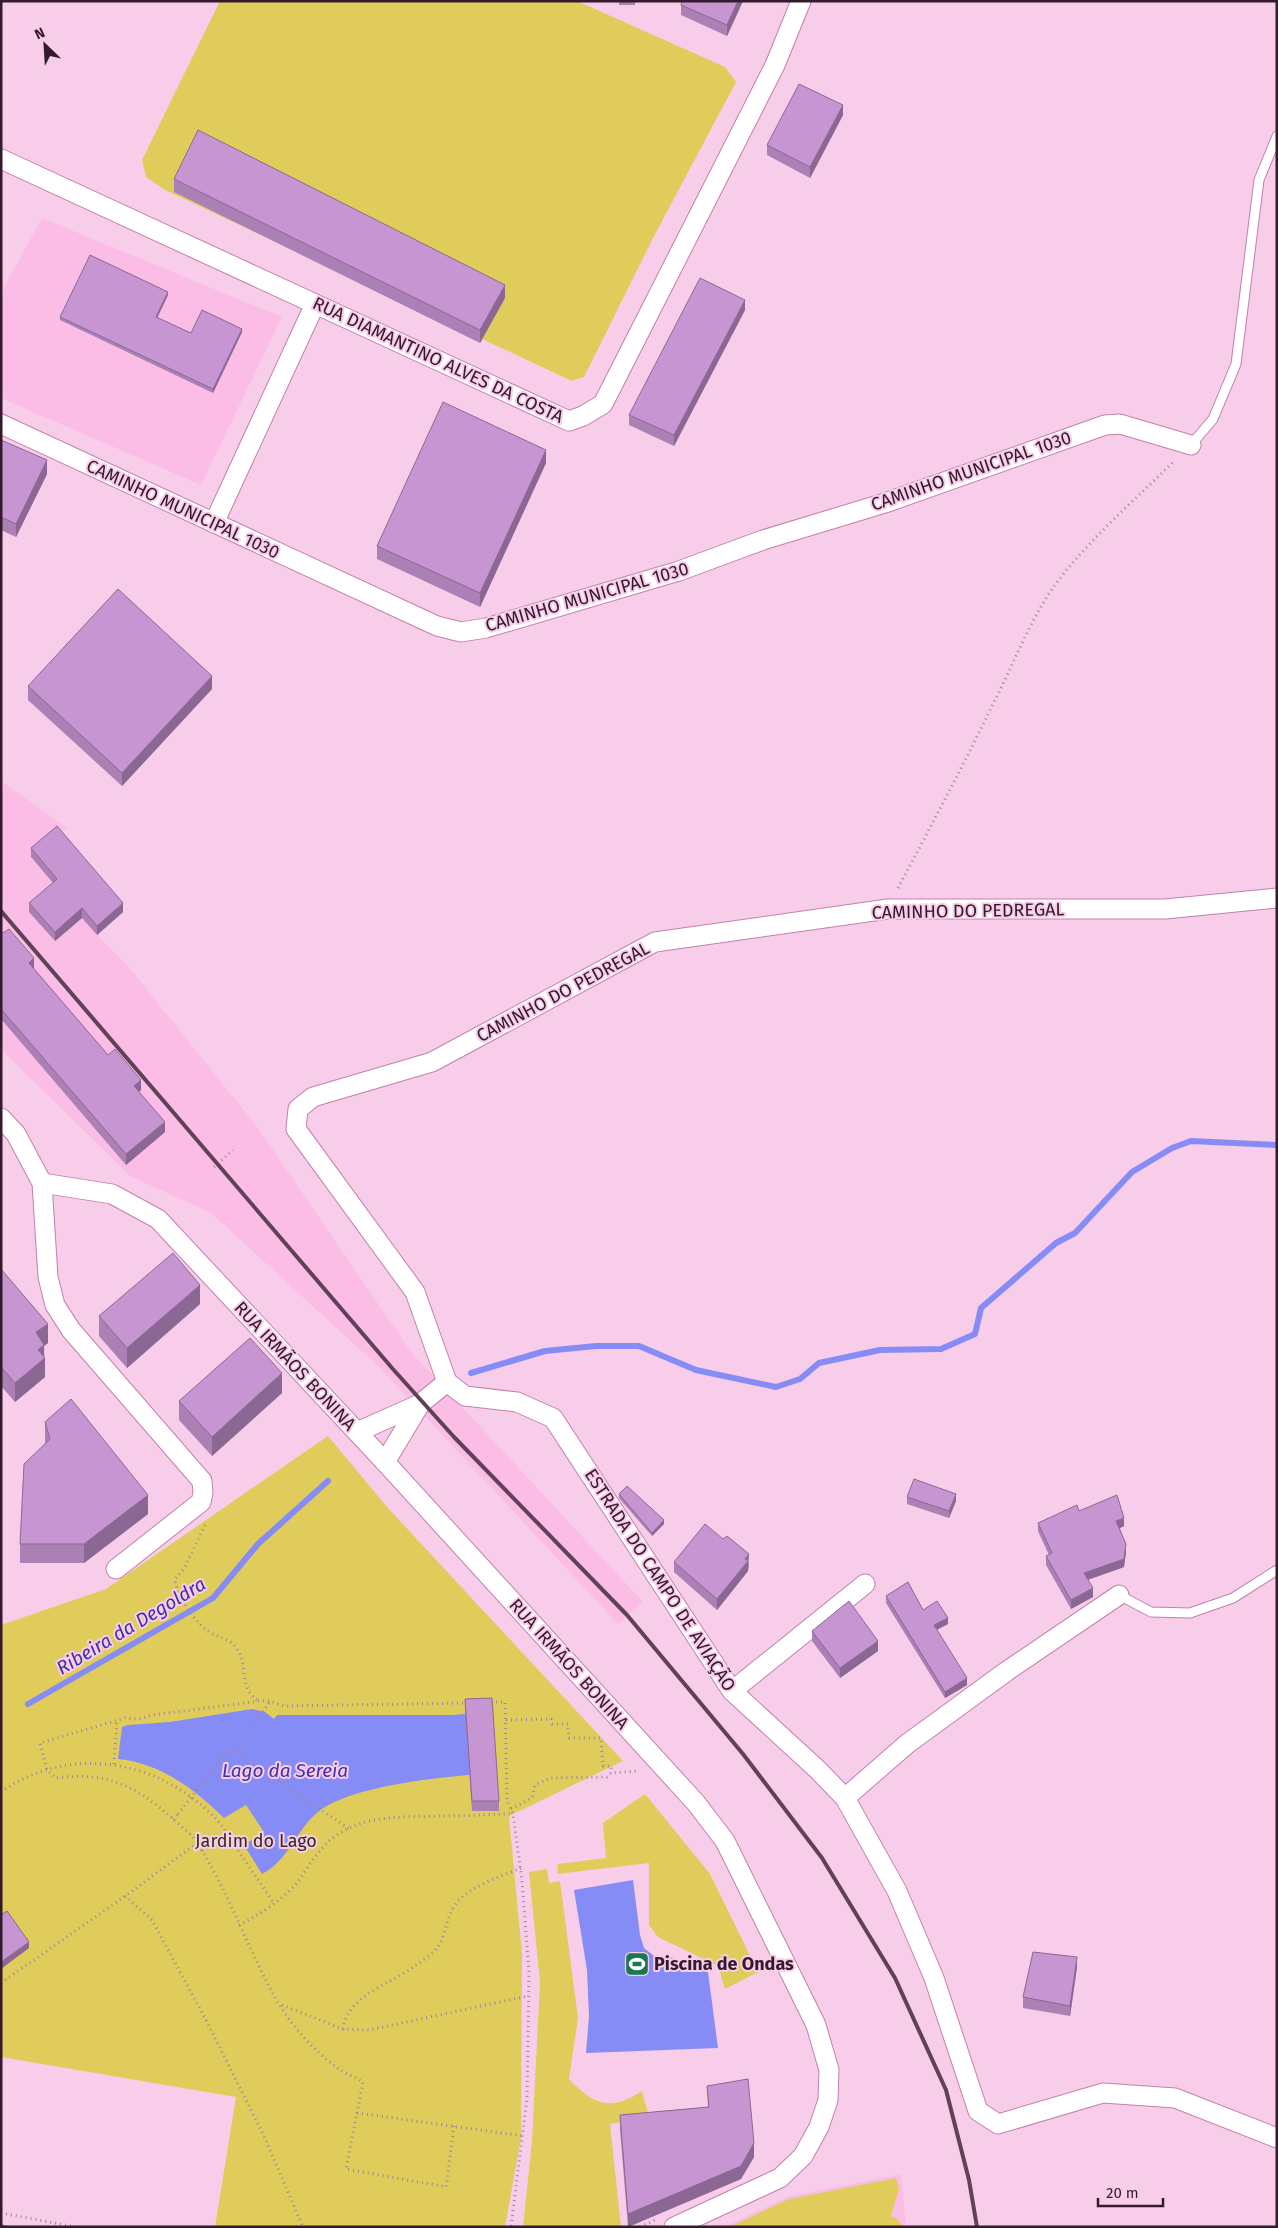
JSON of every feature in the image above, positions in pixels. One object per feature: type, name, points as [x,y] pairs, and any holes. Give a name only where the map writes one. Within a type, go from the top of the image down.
[{"type":"street","name":"RUA DIAMANTINO ALVES DA COSTA","points":[[1,159],[569,421],[583,416],[603,404],[775,65],[801,1]]},
{"type":"street","points":[[214,523],[315,304]]},
{"type":"street","name":"CAMINHO MUNICIPAL 1030","points":[[1,424],[436,626],[461,632],[486,628],[679,571],[763,540],[894,499],[1104,425],[1120,424],[1191,445]]},
{"type":"street","name":"CAMINHO DO PEDREGAL","points":[[448,1382],[415,1292],[296,1129],[298,1109],[314,1097],[432,1062],[655,942],[888,909],[1165,909],[1277,898]]},
{"type":"street","points":[[1,1118],[16,1134],[42,1184],[48,1278],[55,1305],[71,1330],[202,1481],[203,1493],[201,1502],[116,1569]]},
{"type":"street","name":"RUA IRMÃOS BONINA","points":[[42,1184],[112,1194],[158,1219],[385,1462],[696,1803],[725,1841],[816,2025],[829,2070],[828,2100],[820,2127],[803,2156],[780,2178],[668,2221]]},
{"type":"street","points":[[357,1432],[420,1404],[448,1382]]},
{"type":"street","name":"ESTRADA DO CAMPO DE AVIAÇÃO","points":[[448,1382],[465,1396],[517,1402],[553,1418],[732,1691],[818,1770],[845,1798],[897,1891],[934,1978],[978,2111],[998,2124],[1103,2094],[1175,2098],[1277,2138]]},
{"type":"street","points":[[385,1462],[420,1404]]},
{"type":"street","points":[[732,1691],[865,1584]]},
{"type":"street","points":[[845,1798],[907,1744],[1007,1671],[1119,1595]]},
{"type":"lane","points":[[1191,445],[1213,419],[1236,364],[1259,180],[1277,136]]},
{"type":"lane","points":[[1119,1595],[1151,1612],[1190,1613],[1233,1598],[1277,1570]]},
{"type":"path","points":[[888,909],[967,757],[1018,652],[1055,586],[1086,548],[1191,445]]},
{"type":"path","points":[[214,1167],[233,1150]]},
{"type":"path","points":[[206,1525],[184,1569],[175,1579],[176,1588],[196,1619],[207,1631],[231,1642],[238,1650],[248,1690],[259,1701]]},
{"type":"path","points":[[454,2126],[446,2186],[346,2169],[363,2082],[337,2068],[308,2042],[280,2005],[196,1842],[161,1808],[125,1786],[103,1778],[79,1775],[56,1778],[47,1770],[40,1743],[125,1718],[138,1719],[152,1715],[259,1701],[270,1701],[284,1706],[476,1703]]},
{"type":"path","points":[[233,1752],[270,1701]]},
{"type":"path","points":[[486,1703],[505,1702],[508,1800],[514,1814],[529,1972],[527,2098],[524,2136],[510,2227]]},
{"type":"path","points":[[506,1720],[551,1719],[552,1724],[568,1724],[569,1738],[601,1738],[603,1766],[611,1766],[611,1773]]},
{"type":"path","points":[[114,1764],[117,1721]]},
{"type":"path","points":[[173,1819],[227,1752],[233,1752],[242,1756],[349,1829]]},
{"type":"path","points":[[1,1792],[58,1766],[104,1763],[154,1775],[173,1784],[218,1821],[273,1902]]},
{"type":"path","points":[[511,1808],[532,1798],[535,1785],[550,1778],[607,1777],[611,1773],[638,1772],[641,1769]]},
{"type":"path","points":[[239,1926],[299,1881],[316,1855],[327,1843],[349,1829],[378,1818],[398,1816],[514,1814]]},
{"type":"path","points":[[202,1852],[227,1833]]},
{"type":"path","points":[[1,1983],[126,1896],[196,1842]]},
{"type":"path","points":[[343,2029],[355,2004],[414,1967],[439,1946],[447,1920],[459,1900],[485,1883],[520,1868]]},
{"type":"path","points":[[126,1896],[152,1920],[210,2028],[260,2127],[303,2227]]},
{"type":"path","points":[[280,2005],[343,2029],[369,2030],[528,1996]]},
{"type":"path","points":[[358,2112],[524,2136]]},
{"type":"path","points":[[1,2213],[76,2227]]},
{"type":"path","points":[[640,2227],[668,2221]]},
{"type":"shaded area","points":[[42,218],[282,317],[201,485],[1,398],[1,293]]},
{"type":"shaded area","points":[[1,781],[67,828],[31,858],[97,935],[128,966],[258,1128],[411,1352],[643,1602],[618,1624],[380,1368],[211,1213],[130,1176],[1,1049]]},
{"type":"shaded area","points":[[901,2174],[906,2227],[723,2227],[790,2196]]},
{"type":"green space","points":[[220,1],[577,1],[725,67],[736,82],[653,238],[584,377],[572,381],[165,190],[146,177],[142,160]]},
{"type":"green space","name":"Jardim do Lago","points":[[328,1436],[387,1507],[623,1761],[509,1816],[522,1954],[521,2138],[505,2227],[215,2227],[236,2097],[1,2057],[1,1625],[106,1589]]},
{"type":"green space","points":[[645,1794],[710,1874],[758,1972],[725,1989],[718,1966],[658,1937],[649,1925],[649,1863],[557,1874],[558,1864],[606,1858],[603,1823]]},
{"type":"green space","points":[[547,1869],[549,1883],[560,1881],[578,2018],[569,2079],[586,2095],[603,2103],[621,2102],[642,2091],[649,2117],[610,2124],[621,2227],[523,2227],[532,2141],[540,1982],[529,1872]]},
{"type":"green space","points":[[896,2178],[899,2189],[891,2216],[897,2219],[904,2227],[729,2227],[789,2199]]},
{"type":"water","name":"Lago da Sereia","points":[[252,1709],[265,1712],[274,1719],[277,1715],[453,1715],[492,1712],[495,1773],[453,1776],[403,1783],[378,1788],[334,1802],[310,1819],[279,1861],[262,1874],[244,1845],[264,1832],[246,1805],[224,1818],[189,1788],[163,1772],[149,1766],[118,1759],[122,1727],[170,1722]]},
{"type":"water","name":"Piscina de Ondas","points":[[633,1880],[640,1935],[644,1948],[654,1956],[674,1958],[708,1972],[718,2048],[586,2053],[589,2016],[587,1970],[574,1890]]},
{"type":"building","points":[[682,1],[738,1],[727,25],[681,5]]},
{"type":"building","points":[[799,84],[843,105],[810,167],[767,145]]},
{"type":"building","points":[[198,130],[505,285],[480,330],[174,179]]},
{"type":"building","points":[[90,255],[168,292],[156,317],[191,333],[202,310],[242,329],[213,389],[60,317]]},
{"type":"building","points":[[700,278],[745,300],[674,435],[629,415]]},
{"type":"building","points":[[443,402],[546,450],[480,593],[377,546]]},
{"type":"building","points":[[1,440],[47,460],[16,524],[1,517]]},
{"type":"building","points":[[118,589],[212,676],[122,773],[28,686]]},
{"type":"building","points":[[57,826],[123,903],[97,926],[82,908],[55,932],[29,903],[57,879],[31,848]]},
{"type":"building","points":[[9,929],[34,958],[29,963],[108,1055],[115,1049],[141,1080],[134,1086],[165,1122],[126,1154],[1,1009],[1,931],[3,933]]},
{"type":"building","points":[[173,1253],[200,1285],[127,1348],[99,1316]]},
{"type":"building","points":[[1,1269],[48,1324],[36,1332],[44,1345],[38,1350],[45,1358],[15,1383],[1,1367]]},
{"type":"building","points":[[250,1338],[282,1373],[212,1437],[179,1401]]},
{"type":"building","points":[[71,1399],[148,1495],[84,1544],[20,1544],[24,1464],[50,1439],[45,1422]]},
{"type":"building","points":[[914,1479],[956,1494],[949,1511],[907,1497]]},
{"type":"building","points":[[627,1486],[664,1520],[652,1533],[619,1494]]},
{"type":"building","points":[[1117,1495],[1124,1518],[1116,1521],[1126,1544],[1124,1559],[1084,1573],[1093,1588],[1071,1600],[1046,1556],[1052,1553],[1038,1523],[1077,1505],[1079,1511]]},
{"type":"building","points":[[705,1524],[723,1539],[727,1536],[749,1554],[745,1559],[748,1561],[717,1599],[674,1562]]},
{"type":"building","points":[[908,1582],[923,1610],[937,1601],[948,1618],[934,1625],[967,1678],[945,1692],[886,1596]]},
{"type":"building","points":[[849,1601],[878,1641],[840,1668],[812,1631]]},
{"type":"building","points":[[492,1698],[499,1801],[472,1801],[465,1699]]},
{"type":"building","points":[[7,1911],[29,1942],[1,1962],[1,1915]]},
{"type":"building","points":[[1033,1952],[1077,1957],[1070,2006],[1023,1997]]},
{"type":"building","points":[[748,2079],[754,2143],[741,2166],[628,2214],[620,2115],[709,2107],[707,2086]]},
{"type":"waterway","name":"Ribeira da Degoldra","points":[[471,1373],[545,1351],[596,1346],[639,1346],[696,1370],[776,1387],[800,1379],[819,1363],[880,1350],[941,1349],[975,1334],[981,1308],[1056,1243],[1075,1233],[1132,1172],[1172,1148],[1191,1141],[1277,1145]]},
{"type":"waterway","name":"Ribeira da Degoldra","points":[[28,1704],[213,1598],[258,1544],[328,1481]]},
{"type":"railway","points":[[1,911],[392,1368],[454,1437],[627,1615],[743,1754],[822,1858],[895,1978],[946,2090],[969,2180],[977,2227]]},
{"type":"place","name":"Piscina de Ondas","points":[[637,1964]]}]
